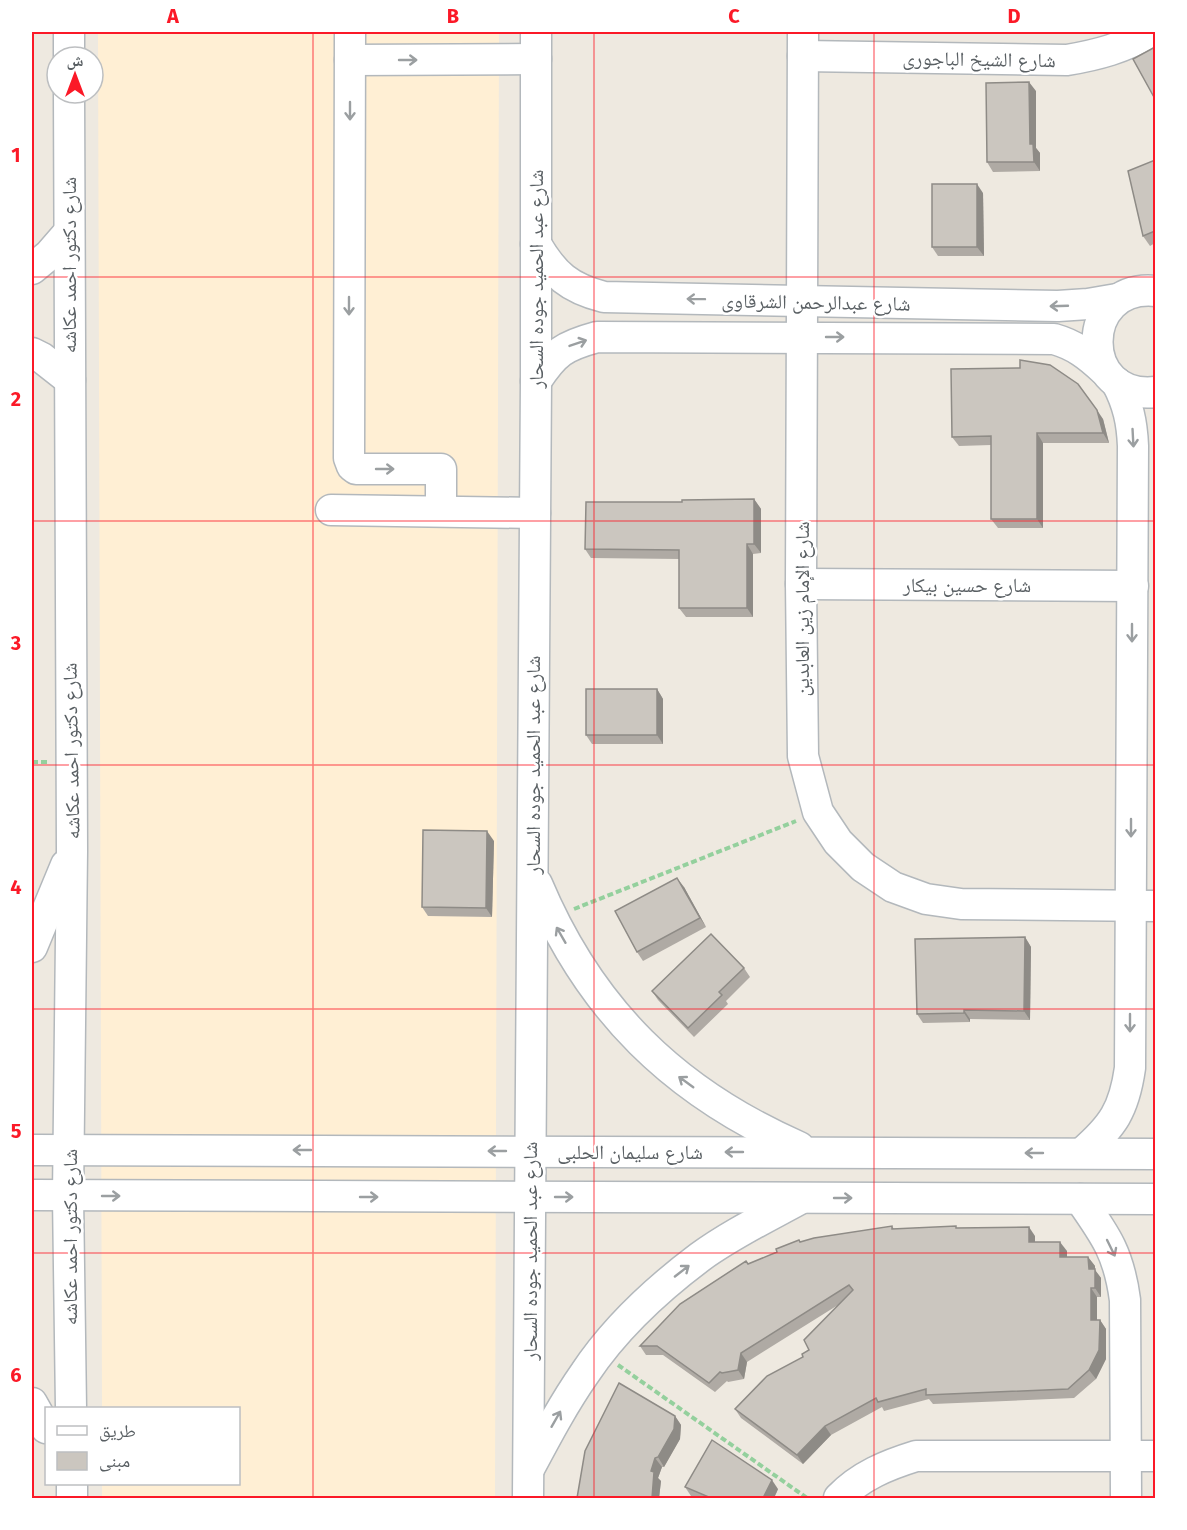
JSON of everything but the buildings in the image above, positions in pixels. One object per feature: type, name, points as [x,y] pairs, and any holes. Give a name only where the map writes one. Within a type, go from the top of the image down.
[{"type":"street","name":"شارع الشيخ الباجورى","points":[[803,44],[948,45],[1067,60],[1103,54],[1138,40],[1150,32]]},
{"type":"street","name":"شارع الإمام زين العابدين","points":[[803,44],[801,584],[803,756],[818,812],[838,842],[863,867],[893,887],[926,899],[961,904],[1143,906]]},
{"type":"street","points":[[441,511],[441,469],[356,469],[350,463],[350,46],[536,45]]},
{"type":"street","name":"شارع عبد الحميد جوده السحار","points":[[528,1484],[536,381],[536,45]]},
{"type":"street","name":"شارع دكتور احمد عكاشه","points":[[69,105],[72,851],[68,1196],[71,1407]]},
{"type":"street","points":[[32,269],[49,255],[69,232]]},
{"type":"street","name":"شارع عبدالرحمن الشرقاوى","points":[[536,243],[547,263],[563,280],[582,291],[604,297],[1059,306],[1117,299],[1131,292],[1152,288]]},
{"type":"street","points":[[1082,1153],[1102,1136],[1117,1116],[1127,1093],[1143,906],[1133,586],[1132,424],[1127,403],[1097,352],[1097,332],[1104,314],[1117,299]]},
{"type":"street","name":"شارع عبدالرحمن الشرقاوى","points":[[536,381],[550,359],[572,344],[597,337],[1054,339],[1085,352],[1110,376]]},
{"type":"street","points":[[32,353],[70,380]]},
{"type":"street","points":[[1110,376],[1131,390],[1155,392]]},
{"type":"street","points":[[331,510],[535,513]]},
{"type":"street","name":"شارع حسين بيكار","points":[[801,584],[1133,586]]},
{"type":"street","points":[[32,947],[72,851]]},
{"type":"street","points":[[533,875],[551,918],[576,962],[606,1004],[640,1042],[678,1076],[718,1106],[763,1131],[810,1152]]},
{"type":"street","name":"شارع سليمان الحلبى","points":[[32,1150],[1155,1154]]},
{"type":"street","points":[[926,1153],[926,1198]]},
{"type":"street","points":[[32,1196],[1155,1199]]},
{"type":"street","points":[[528,1484],[562,1409],[585,1372],[620,1329],[658,1290],[702,1256],[800,1198]]},
{"type":"street","points":[[1080,1199],[1113,1248],[1122,1274],[1125,1300],[1126,1498]]},
{"type":"street","points":[[839,1498],[866,1476],[890,1464],[916,1456],[1155,1456]]},
{"type":"path","points":[[551,918],[818,812]]},
{"type":"path","points":[[601,1352],[807,1498]]},
{"type":"shaded area","points":[[98,32],[499,32],[495,1498],[102,1498],[102,1485],[240,1485],[240,1407],[102,1407],[98,105],[105,105],[105,45],[98,45]]}]
